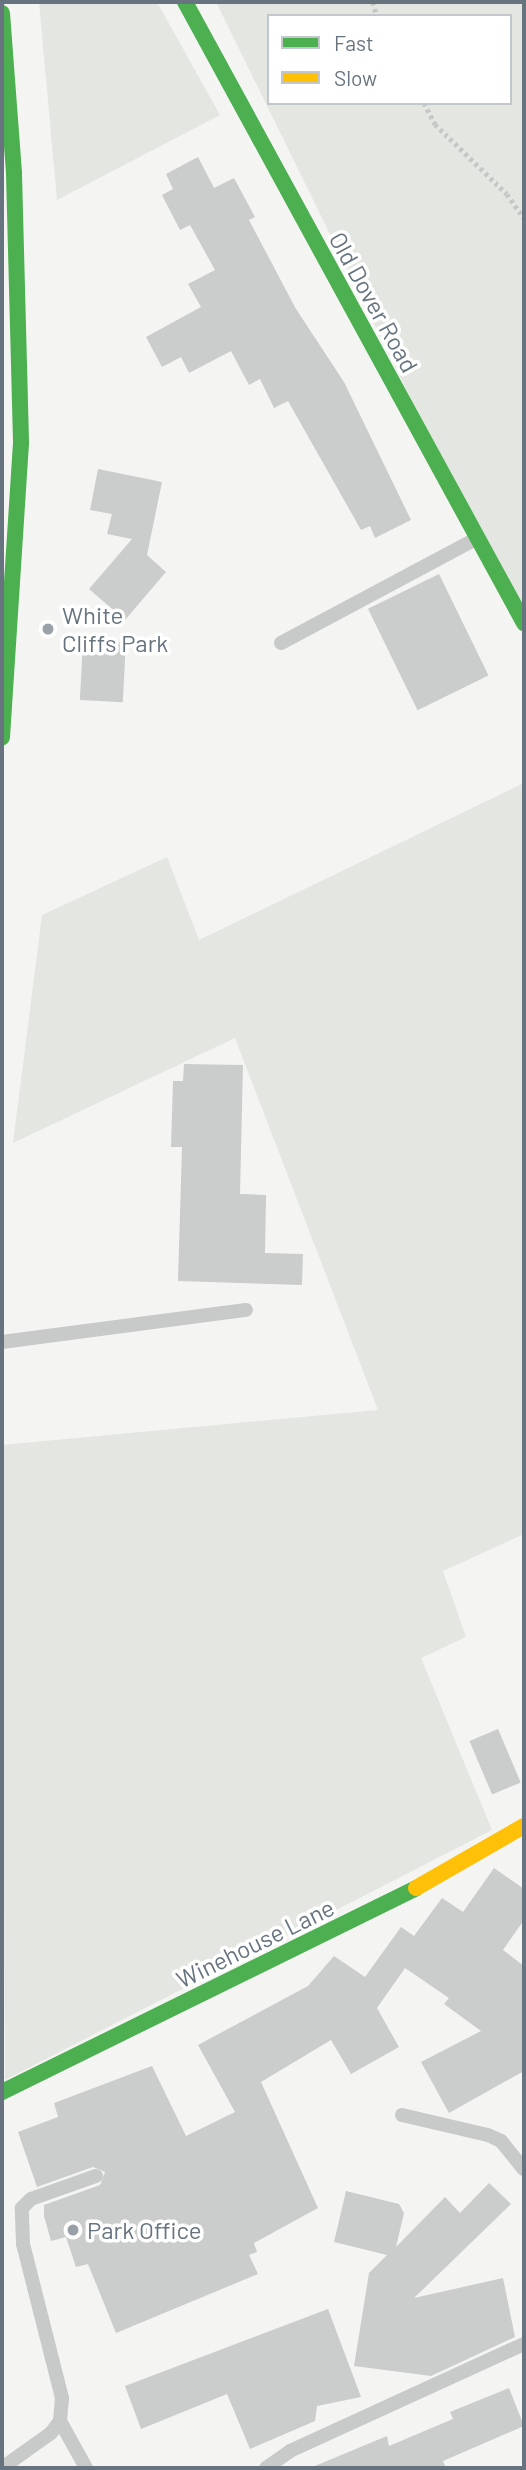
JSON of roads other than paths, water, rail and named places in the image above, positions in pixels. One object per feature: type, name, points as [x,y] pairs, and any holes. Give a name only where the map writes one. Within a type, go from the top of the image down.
[{"type":"street","name":"Old Dover Road","points":[[185,2],[524,623]]},
{"type":"street","points":[[2,13],[8,233],[21,443],[2,737]]},
{"type":"street","name":"Winehouse Lane","points":[[2,2092],[383,1906],[517,1829]]},
{"type":"lane","points":[[281,643],[477,538]]},
{"type":"lane","points":[[2,1342],[246,1310]]},
{"type":"lane","points":[[517,1829],[524,1852]]},
{"type":"lane","points":[[402,2115],[488,2135],[501,2141],[524,2169]]},
{"type":"lane","points":[[2,2468],[51,2433],[60,2421],[62,2398],[23,2244],[22,2208],[31,2199],[96,2176]]},
{"type":"lane","points":[[266,2468],[290,2451],[524,2344]]},
{"type":"lane","points":[[60,2421],[86,2468]]},
{"type":"place","name":"White Cliffs Park","points":[[48,629]]},
{"type":"place","name":"Park Office","points":[[73,2230]]}]
